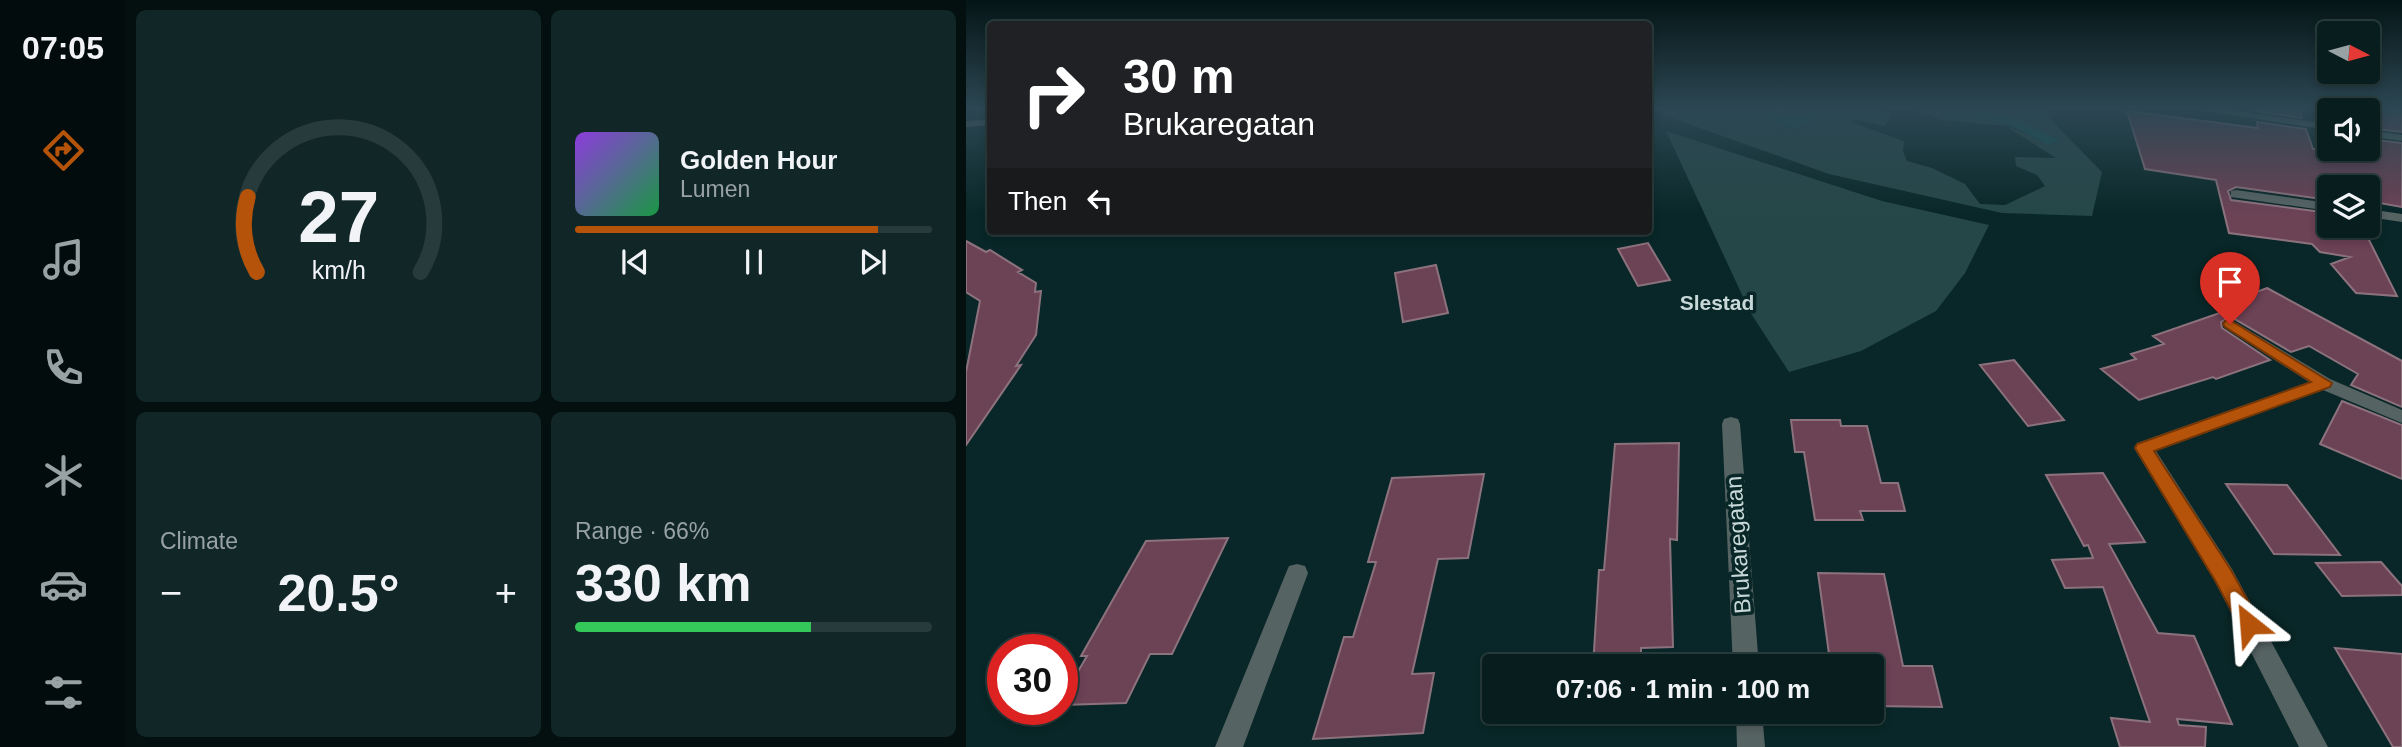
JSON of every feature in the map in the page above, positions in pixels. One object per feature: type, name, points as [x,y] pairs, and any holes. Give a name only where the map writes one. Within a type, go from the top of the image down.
[{"type":"street","points":[[2236,194],[2317,205]]},
{"type":"street","points":[[2380,215],[2402,218]]},
{"type":"street","points":[[2230,324],[2324,383],[2402,417]]},
{"type":"street","points":[[2314,747],[2224,576],[2144,448],[2324,383]]},
{"type":"street","name":"Brukaregatan","points":[[1731,424],[1745,654]]},
{"type":"street","points":[[1229,747],[1297,573]]},
{"type":"street","points":[[1750,724],[1751,747]]},
{"type":"shaded area","points":[[1672,143],[1703,143],[1882,201],[1989,225],[1965,273],[1936,311],[1861,351],[1789,372],[1750,312]]},
{"type":"shaded area","points":[[1741,143],[1904,143],[1903,151],[1907,161],[1932,168],[1965,184],[1980,204],[2005,205],[2045,186],[2037,175],[2016,166],[2015,157],[2056,158],[2032,143],[2050,145],[2073,143],[2102,172],[2092,216],[2002,213],[1829,174]]},
{"type":"building","points":[[2137,143],[2311,143],[2313,149],[2317,149],[2317,161],[2380,161],[2380,143],[2402,143],[2402,207],[2380,203],[2380,175],[2317,175],[2317,198],[2236,187],[2228,191],[2231,200],[2317,211],[2317,238],[2368,238],[2397,296],[2356,293],[2331,264],[2350,257],[2320,252],[2312,244],[2229,233],[2216,180],[2145,169]]},
{"type":"building","points":[[966,241],[986,252],[990,250],[1022,270],[1018,272],[1036,283],[1035,292],[1041,291],[1036,335],[1016,366],[1021,365],[966,445],[966,372],[980,301],[966,292]]},
{"type":"building","points":[[1648,243],[1670,280],[1638,286],[1618,249]]},
{"type":"building","points":[[1436,265],[1448,313],[1403,322],[1395,273]]},
{"type":"building","points":[[2267,288],[2402,361],[2402,407],[2351,385],[2358,374],[2309,346],[2291,352],[2231,317],[2221,322],[2222,328],[2270,360],[2216,379],[2213,377],[2139,400],[2101,369],[2136,359],[2131,354],[2164,344],[2153,336],[2240,306],[2231,301]]},
{"type":"building","points":[[2014,360],[2064,420],[2028,426],[1980,365]]},
{"type":"building","points":[[2342,401],[2402,425],[2402,479],[2320,444]]},
{"type":"building","points":[[1791,420],[1840,420],[1841,426],[1867,426],[1881,483],[1898,483],[1905,511],[1860,511],[1863,520],[1815,520],[1804,452],[1795,452]]},
{"type":"building","points":[[1679,443],[1677,540],[1670,539],[1673,647],[1641,648],[1641,654],[1594,654],[1599,570],[1604,570],[1615,444]]},
{"type":"building","points":[[2103,473],[2145,542],[2109,544],[2158,633],[2194,636],[2232,724],[2177,719],[2179,725],[2206,727],[2205,747],[2120,747],[2111,718],[2150,722],[2103,587],[2065,588],[2052,560],[2093,558],[2046,475]]},
{"type":"building","points":[[1484,474],[1468,558],[1438,559],[1412,674],[1434,673],[1423,733],[1313,739],[1344,637],[1353,637],[1376,562],[1368,562],[1392,478]]},
{"type":"building","points":[[2226,484],[2287,485],[2340,555],[2274,554]]},
{"type":"building","points":[[1228,538],[1172,654],[1150,654],[1126,703],[1078,704],[1078,671],[1087,656],[1081,656],[1146,541]]},
{"type":"building","points":[[2381,562],[2402,586],[2402,595],[2342,596],[2316,563]]},
{"type":"building","points":[[1818,573],[1884,574],[1903,666],[1932,666],[1942,707],[1884,706],[1884,654],[1829,654]]},
{"type":"building","points":[[2335,648],[2402,654],[2402,747],[2393,747]]},
{"type":"district","name":"Slestad","points":[[1717,303]]},
{"type":"route","points":[[2230,324],[2324,383],[2144,448],[2224,576],[2249,624]]}]
